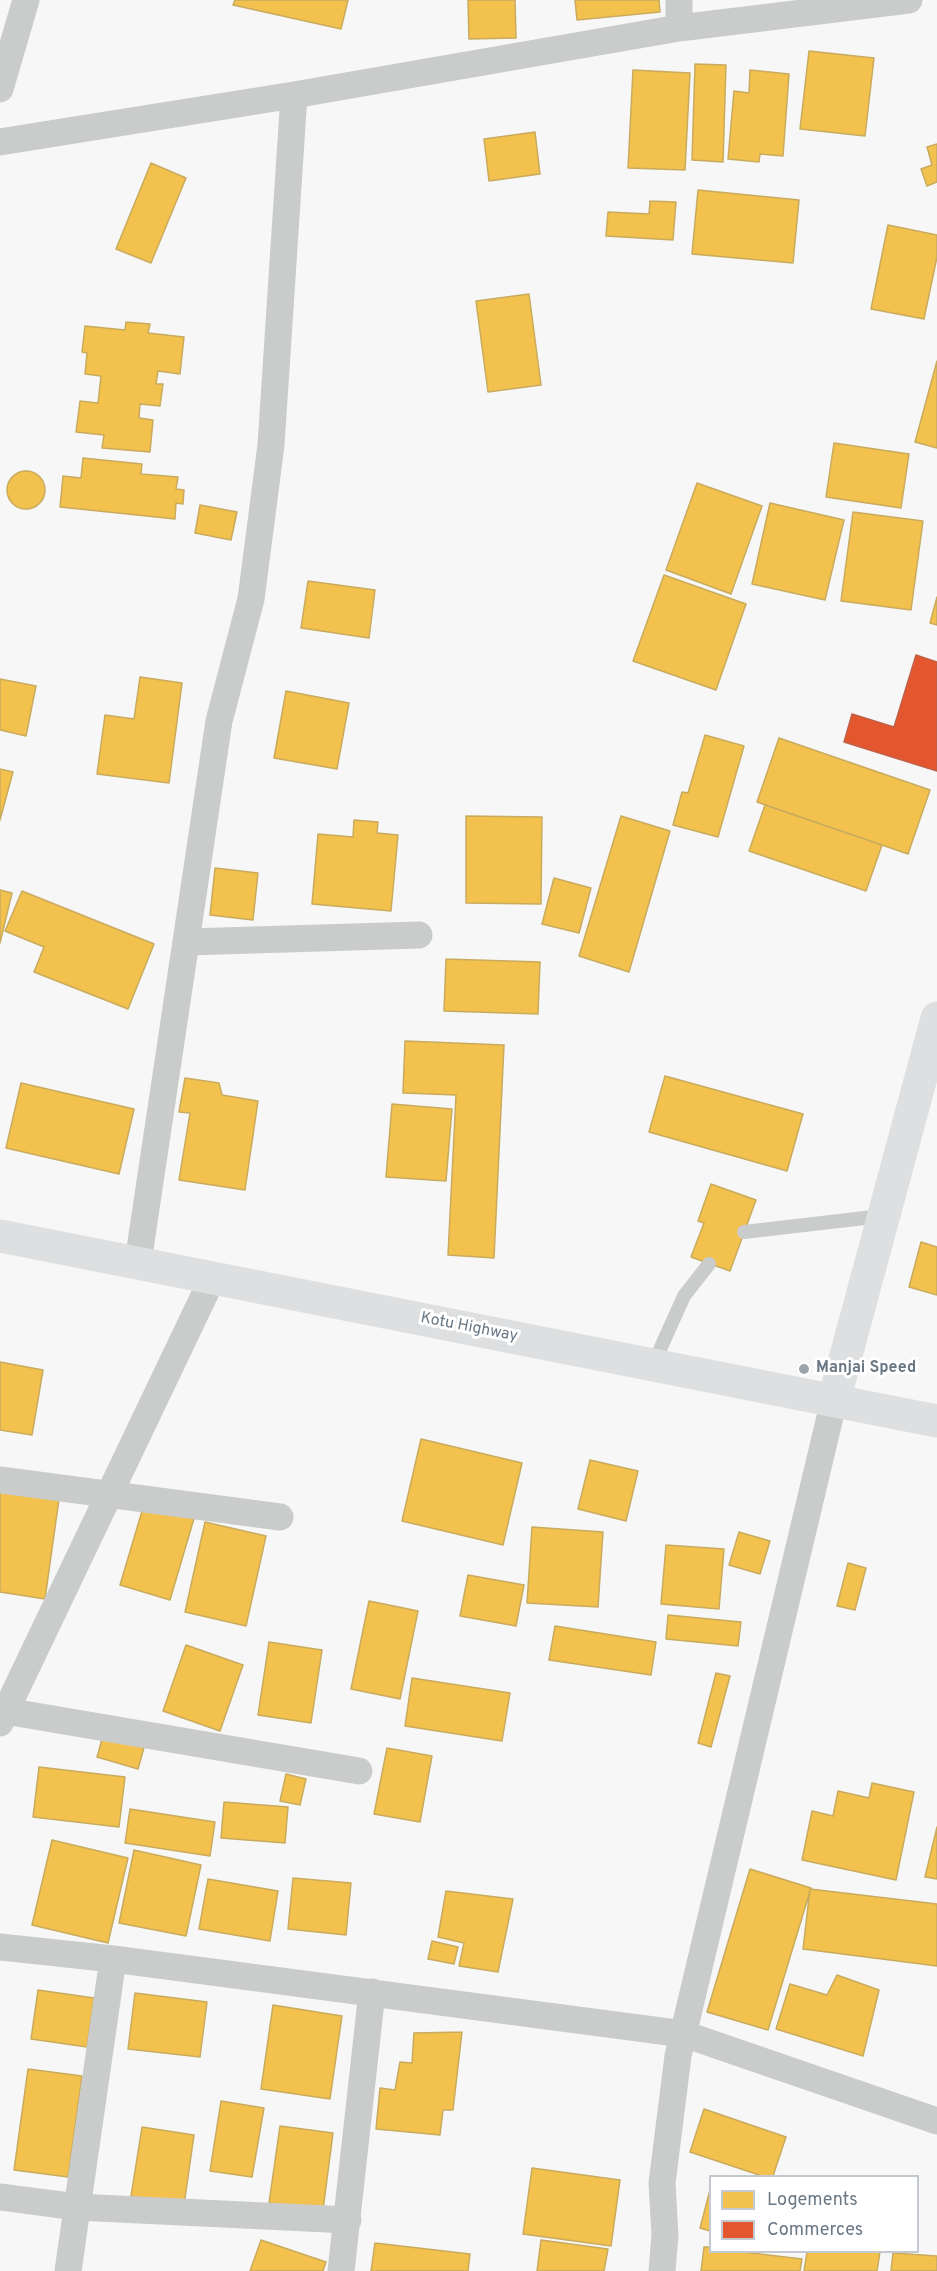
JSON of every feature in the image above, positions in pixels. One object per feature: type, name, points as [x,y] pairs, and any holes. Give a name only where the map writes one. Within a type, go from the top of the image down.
[{"type":"street","points":[[0,89],[26,0]]},
{"type":"street","points":[[679,0],[679,28]]},
{"type":"street","points":[[0,142],[294,95],[679,28],[909,0]]},
{"type":"street","points":[[138,1262],[219,721],[251,599],[271,445],[294,95]]},
{"type":"street","points":[[187,942],[419,935]]},
{"type":"street","points":[[662,2271],[665,2235],[662,2183],[678,2056],[834,1400],[937,1018]]},
{"type":"street","name":"Kotu Highway","points":[[0,1236],[937,1421]]},
{"type":"street","points":[[213,1277],[111,1494],[2,1715],[359,1771]]},
{"type":"street","points":[[0,1480],[280,1517]]},
{"type":"street","points":[[0,1947],[113,1959],[684,2034],[937,2121]]},
{"type":"street","points":[[68,2271],[113,1959]]},
{"type":"street","points":[[341,2271],[372,1992]]},
{"type":"street","points":[[0,2197],[78,2207],[348,2220]]},
{"type":"lane","points":[[744,1232],[884,1216]]},
{"type":"lane","points":[[653,1365],[684,1296],[709,1264]]},
{"type":"building: Logements","points":[[235,0],[348,0],[341,29],[233,5]]},
{"type":"building: Logements","points":[[468,0],[515,0],[516,38],[469,39]]},
{"type":"building: Logements","points":[[575,0],[659,0],[660,12],[577,20]]},
{"type":"building: Logements","points":[[809,51],[874,58],[865,136],[800,129]]},
{"type":"building: Logements","points":[[695,64],[726,65],[723,162],[692,160]]},
{"type":"building: Logements","points":[[633,70],[690,73],[685,170],[628,168]]},
{"type":"building: Logements","points":[[750,70],[789,74],[783,156],[760,154],[759,162],[728,159],[734,91],[749,93]]},
{"type":"building: Logements","points":[[535,132],[540,174],[489,181],[484,139]]},
{"type":"building: Logements","points":[[937,144],[937,182],[927,186],[921,169],[932,165],[927,147]]},
{"type":"building: Logements","points":[[151,163],[186,178],[151,263],[116,249]]},
{"type":"building: Logements","points":[[698,190],[799,200],[793,263],[692,254]]},
{"type":"building: Logements","points":[[650,201],[676,202],[673,240],[606,236],[608,212],[649,214]]},
{"type":"building: Logements","points":[[888,225],[937,235],[937,257],[924,319],[871,309]]},
{"type":"building: Logements","points":[[529,294],[541,385],[488,392],[476,301]]},
{"type":"building: Logements","points":[[126,322],[150,324],[148,333],[184,337],[180,374],[158,371],[156,384],[163,384],[160,406],[140,404],[139,418],[153,420],[150,452],[102,448],[104,435],[76,432],[80,401],[98,403],[101,376],[85,374],[87,353],[82,352],[85,326],[125,330]]},
{"type":"building: Logements","points":[[937,361],[937,448],[915,442]]},
{"type":"building: Logements","points":[[834,443],[909,454],[901,508],[826,497]]},
{"type":"building: Logements","points":[[83,458],[142,464],[141,474],[178,477],[176,489],[184,490],[183,504],[176,503],[175,519],[60,507],[63,476],[81,478]]},
{"type":"building: Logements","points":[[26,471],[39,477],[45,490],[39,503],[26,509],[13,503],[7,490],[13,477]]},
{"type":"building: Logements","points":[[697,483],[762,506],[731,594],[666,570]]},
{"type":"building: Logements","points":[[770,503],[844,520],[825,600],[752,584]]},
{"type":"building: Logements","points":[[200,505],[237,512],[231,540],[195,533]]},
{"type":"building: Logements","points":[[853,512],[923,521],[911,610],[841,601]]},
{"type":"building: Logements","points":[[664,575],[746,604],[716,690],[633,661]]},
{"type":"building: Logements","points":[[308,581],[375,590],[369,638],[301,628]]},
{"type":"building: Logements","points":[[937,597],[937,625],[930,623]]},
{"type":"building: Logements","points":[[140,677],[182,683],[169,783],[97,774],[105,715],[134,719]]},
{"type":"building: Logements","points":[[0,679],[36,686],[26,736],[0,730]]},
{"type":"building: Logements","points":[[286,691],[349,703],[337,769],[274,758]]},
{"type":"building: Logements","points":[[705,735],[744,746],[718,837],[673,825],[682,792],[688,793]]},
{"type":"building: Logements","points":[[779,738],[930,790],[908,854],[757,802]]},
{"type":"building: Logements","points":[[0,769],[13,772],[0,820]]},
{"type":"building: Logements","points":[[765,805],[882,845],[866,891],[749,851]]},
{"type":"building: Logements","points":[[466,816],[542,817],[541,904],[466,903]]},
{"type":"building: Logements","points":[[621,816],[670,831],[629,972],[579,956]]},
{"type":"building: Logements","points":[[354,820],[378,822],[377,833],[398,835],[391,911],[312,904],[318,834],[353,837]]},
{"type":"building: Logements","points":[[215,868],[258,873],[253,920],[210,915]]},
{"type":"building: Logements","points":[[554,878],[591,888],[579,933],[542,924]]},
{"type":"building: Logements","points":[[0,890],[12,893],[0,943]]},
{"type":"building: Logements","points":[[22,891],[154,944],[128,1009],[34,972],[44,947],[5,931]]},
{"type":"building: Logements","points":[[446,959],[540,962],[538,1014],[444,1011]]},
{"type":"building: Logements","points":[[405,1041],[504,1045],[494,1258],[448,1255],[456,1095],[403,1093]]},
{"type":"building: Logements","points":[[665,1076],[803,1114],[787,1171],[649,1132]]},
{"type":"building: Logements","points":[[185,1078],[219,1083],[222,1095],[258,1101],[245,1190],[179,1180],[190,1113],[179,1112]]},
{"type":"building: Logements","points":[[21,1083],[134,1109],[119,1174],[6,1148]]},
{"type":"building: Logements","points":[[392,1104],[452,1109],[446,1181],[386,1177]]},
{"type":"building: Logements","points":[[711,1184],[756,1200],[730,1271],[691,1257],[704,1223],[698,1221]]},
{"type":"building: Logements","points":[[921,1242],[937,1247],[937,1295],[909,1287]]},
{"type":"building: Logements","points":[[0,1362],[43,1370],[32,1435],[0,1430]]},
{"type":"building: Logements","points":[[421,1439],[522,1463],[503,1545],[402,1521]]},
{"type":"building: Logements","points":[[590,1460],[638,1471],[626,1521],[578,1509]]},
{"type":"building: Logements","points":[[0,1484],[60,1492],[45,1599],[0,1592]]},
{"type":"building: Logements","points":[[145,1501],[195,1515],[170,1600],[120,1585]]},
{"type":"building: Logements","points":[[205,1522],[266,1536],[246,1626],[185,1612]]},
{"type":"building: Logements","points":[[532,1527],[603,1532],[598,1607],[527,1603]]},
{"type":"building: Logements","points":[[739,1532],[770,1541],[760,1574],[729,1565]]},
{"type":"building: Logements","points":[[666,1545],[724,1549],[719,1609],[661,1604]]},
{"type":"building: Logements","points":[[848,1563],[866,1568],[855,1610],[837,1606]]},
{"type":"building: Logements","points":[[468,1575],[524,1585],[516,1626],[460,1616]]},
{"type":"building: Logements","points":[[369,1601],[418,1611],[400,1699],[351,1689]]},
{"type":"building: Logements","points":[[668,1615],[741,1622],[738,1646],[666,1639]]},
{"type":"building: Logements","points":[[555,1626],[656,1642],[651,1675],[549,1660]]},
{"type":"building: Logements","points":[[269,1642],[322,1650],[311,1723],[258,1715]]},
{"type":"building: Logements","points":[[186,1645],[243,1665],[220,1731],[163,1711]]},
{"type":"building: Logements","points":[[716,1673],[730,1676],[711,1747],[698,1743]]},
{"type":"building: Logements","points":[[412,1678],[510,1693],[502,1741],[405,1726]]},
{"type":"building: Logements","points":[[104,1732],[145,1744],[138,1769],[97,1757]]},
{"type":"building: Logements","points":[[387,1748],[432,1756],[420,1822],[374,1814]]},
{"type":"building: Logements","points":[[39,1767],[125,1777],[119,1827],[33,1817]]},
{"type":"building: Logements","points":[[286,1774],[306,1779],[300,1805],[280,1801]]},
{"type":"building: Logements","points":[[872,1783],[914,1792],[896,1880],[802,1860],[812,1811],[833,1816],[838,1791],[869,1798]]},
{"type":"building: Logements","points":[[224,1802],[288,1807],[285,1843],[221,1838]]},
{"type":"building: Logements","points":[[130,1809],[215,1822],[210,1856],[125,1843]]},
{"type":"building: Logements","points":[[937,1827],[937,1879],[925,1877]]},
{"type":"building: Logements","points":[[52,1840],[128,1858],[108,1943],[32,1925]]},
{"type":"building: Logements","points":[[134,1850],[201,1865],[186,1936],[119,1923]]},
{"type":"building: Logements","points":[[750,1869],[811,1888],[768,2030],[707,2012]]},
{"type":"building: Logements","points":[[293,1878],[351,1883],[346,1935],[288,1929]]},
{"type":"building: Logements","points":[[208,1879],[278,1891],[270,1941],[199,1929]]},
{"type":"building: Logements","points":[[810,1889],[937,1904],[937,1966],[803,1949]]},
{"type":"building: Logements","points":[[446,1891],[513,1899],[498,1972],[459,1966],[464,1943],[438,1937]]},
{"type":"building: Logements","points":[[432,1941],[458,1947],[454,1964],[428,1959]]},
{"type":"building: Logements","points":[[837,1975],[879,1990],[863,2056],[776,2029],[790,1984],[827,1995]]},
{"type":"building: Logements","points":[[38,1990],[94,1998],[87,2047],[31,2039]]},
{"type":"building: Logements","points":[[135,1993],[207,2002],[200,2057],[128,2049]]},
{"type":"building: Logements","points":[[273,2005],[342,2016],[330,2099],[261,2089]]},
{"type":"building: Logements","points":[[462,2032],[453,2110],[443,2110],[440,2135],[376,2129],[380,2088],[395,2090],[400,2062],[412,2063],[414,2033]]},
{"type":"building: Logements","points":[[28,2069],[82,2076],[68,2177],[14,2170]]},
{"type":"building: Logements","points":[[221,2101],[264,2108],[252,2177],[210,2171]]},
{"type":"building: Logements","points":[[704,2109],[786,2137],[773,2175],[759,2175],[690,2152]]},
{"type":"building: Logements","points":[[280,2126],[333,2133],[323,2210],[269,2203]]},
{"type":"building: Logements","points":[[142,2127],[194,2135],[184,2205],[131,2196]]},
{"type":"building: Logements","points":[[532,2168],[620,2180],[611,2246],[523,2234]]},
{"type":"building: Logements","points":[[709,2194],[709,2231],[700,2228]]},
{"type":"building: Logements","points":[[261,2240],[326,2262],[323,2271],[250,2271]]},
{"type":"building: Logements","points":[[541,2240],[608,2249],[604,2271],[537,2271]]},
{"type":"building: Logements","points":[[375,2243],[470,2254],[468,2271],[371,2271]]},
{"type":"building: Logements","points":[[704,2247],[709,2247],[709,2253],[751,2253],[802,2259],[800,2271],[701,2271]]},
{"type":"building: Logements","points":[[807,2253],[880,2253],[877,2271],[804,2271]]},
{"type":"building: Logements","points":[[893,2253],[937,2256],[937,2271],[891,2271]]},
{"type":"building: Commerces","points":[[916,655],[937,662],[937,771],[844,742],[852,714],[894,727]]},
{"type":"place","name":"Manjai Speed","points":[[804,1369]]}]
